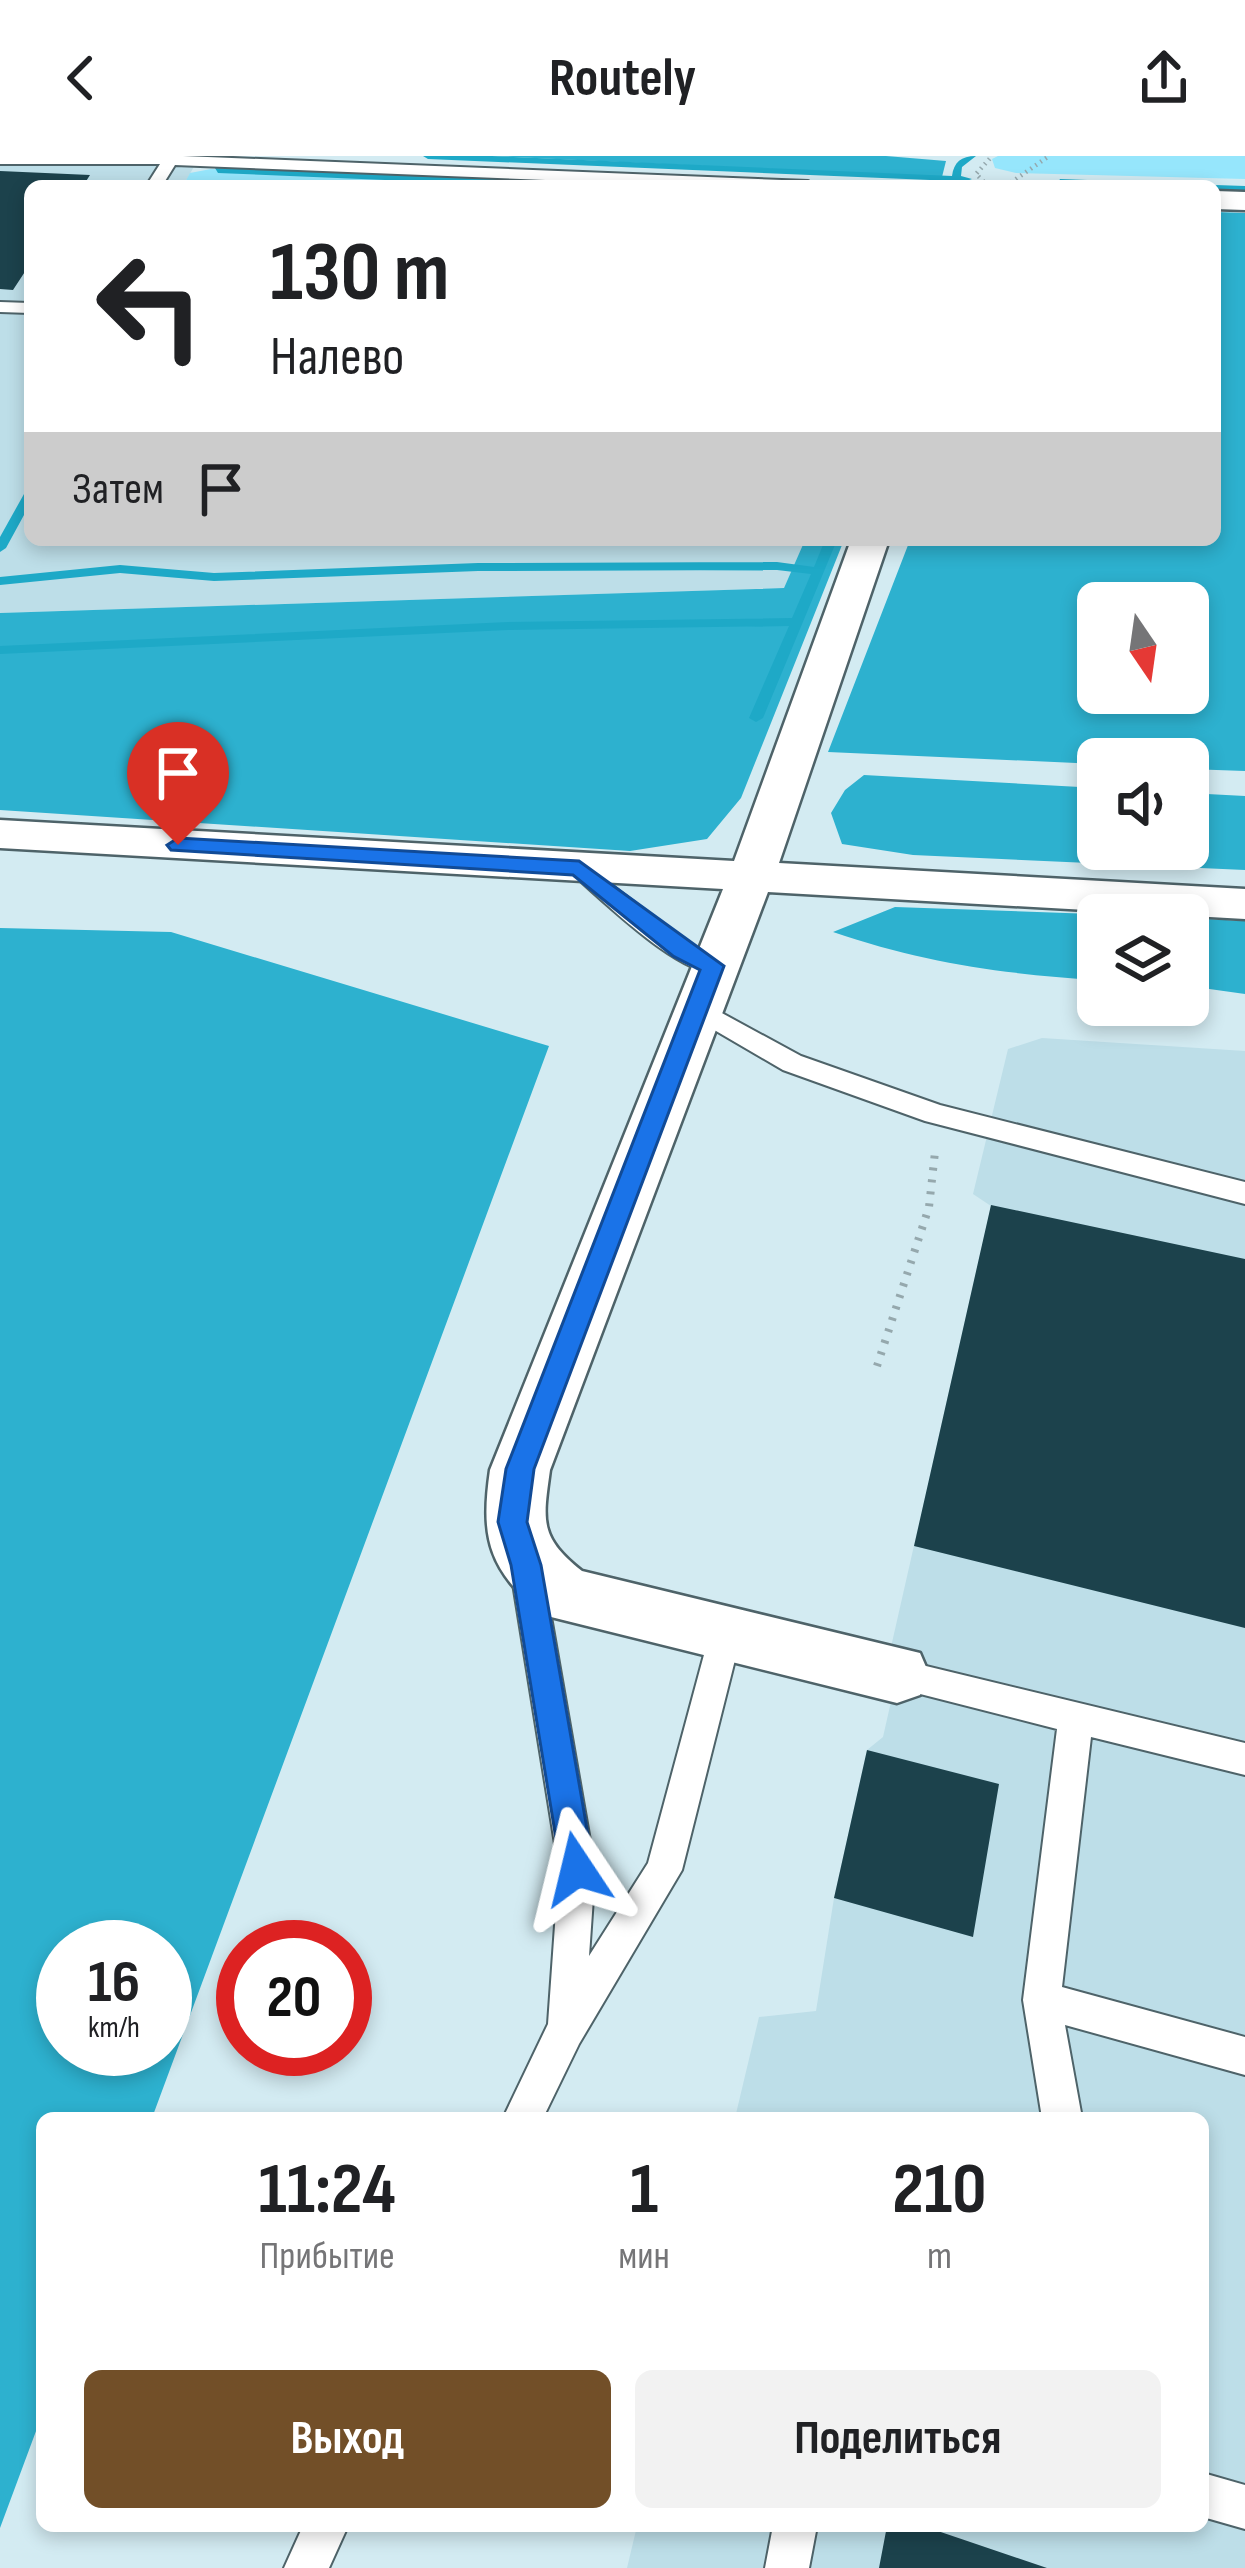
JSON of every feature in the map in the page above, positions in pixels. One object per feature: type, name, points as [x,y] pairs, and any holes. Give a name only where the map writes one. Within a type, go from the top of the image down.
[{"type":"street","points":[[868,546],[751,877],[704,987],[520,1469],[512,1522],[526,1565],[565,1595],[897,1675]]},
{"type":"street","points":[[0,834],[1245,904]]},
{"type":"lane","points":[[0,159],[170,160],[520,180]]},
{"type":"lane","points":[[158,180],[170,160]]},
{"type":"lane","points":[[579,868],[681,951],[704,987],[792,1063],[935,1114],[1245,1192]]},
{"type":"lane","points":[[526,1565],[577,1869],[566,2030]]},
{"type":"lane","points":[[526,2112],[566,2030],[664,1870],[724,1636]]},
{"type":"lane","points":[[897,1675],[1245,1759]]},
{"type":"lane","points":[[1061,2112],[1042,2000],[1076,1717]]},
{"type":"lane","points":[[1042,2000],[1245,2056]]},
{"type":"lane","points":[[1209,2497],[1245,2507]]},
{"type":"lane","points":[[306,2568],[323,2532]]},
{"type":"lane","points":[[788,2568],[794,2532]]},
{"type":"path","points":[[981,180],[976,175],[992,156]]},
{"type":"path","points":[[1015,180],[1049,156]]},
{"type":"path","points":[[877,1366],[928,1207],[935,1114]]},
{"type":"shaded area","points":[[0,156],[200,156],[186,180],[24,180],[24,546],[802,546],[784,588],[0,613]]},
{"type":"shaded area","points":[[493,156],[886,156],[946,161],[942,177]]},
{"type":"shaded area","points":[[1245,156],[1245,179],[1016,173],[995,168],[992,159]]},
{"type":"shaded area","points":[[211,169],[499,180],[186,180],[190,173]]},
{"type":"shaded area","points":[[1221,212],[1245,213],[1245,771],[1209,770],[1209,738],[1077,738],[1077,763],[828,752],[908,546],[1221,546]]},
{"type":"shaded area","points":[[802,546],[842,546],[741,798],[707,839],[630,851],[0,810],[0,613],[784,588]]},
{"type":"shaded area","points":[[864,775],[1077,787],[1077,862],[913,855],[842,844],[831,813],[845,790]]},
{"type":"shaded area","points":[[1209,794],[1245,796],[1245,870],[1209,868]]},
{"type":"shaded area","points":[[895,907],[1077,913],[1077,978],[964,965],[833,932]]},
{"type":"shaded area","points":[[1209,919],[1245,921],[1245,994],[1209,989]]},
{"type":"shaded area","points":[[0,928],[171,932],[549,1046],[225,1920],[216,1920],[216,1945],[192,2010],[192,1920],[36,1920],[36,2076],[168,2076],[154,2112],[36,2112],[36,2431],[0,2528]]},
{"type":"shaded area","points":[[1042,1038],[1245,1051],[1245,2568],[627,2568],[636,2532],[1209,2532],[1209,2112],[736,2112],[759,2017],[816,2011],[834,1898],[867,1750],[883,1737],[897,1675],[891,1647],[991,1206],[973,1194],[1008,1049]]},
{"type":"building","points":[[0,171],[90,175],[87,180],[24,180],[24,273],[13,290],[0,289]]},
{"type":"building","points":[[991,1205],[1245,1259],[1245,1628],[914,1546]]},
{"type":"building","points":[[867,1750],[999,1784],[973,1937],[834,1898]]},
{"type":"building","points":[[886,2532],[941,2532],[1047,2568],[879,2568]]},
{"type":"waterway","points":[[428,156],[956,179]]},
{"type":"waterway","points":[[956,179],[958,166],[971,156]]},
{"type":"waterway","points":[[218,170],[456,180]]},
{"type":"waterway","points":[[956,179],[967,179]]},
{"type":"waterway","points":[[1221,188],[1245,189]]},
{"type":"waterway","points":[[0,548],[24,505]]},
{"type":"waterway","points":[[818,571],[828,546]]},
{"type":"waterway","points":[[0,581],[120,569],[214,577],[478,567],[777,566],[818,571]]},
{"type":"waterway","points":[[796,622],[818,571]]},
{"type":"waterway","points":[[0,650],[508,626],[796,622]]},
{"type":"waterway","points":[[756,718],[796,622]]},
{"type":"route","points":[[178,845],[579,868],[611,899],[681,951],[713,966],[520,1469],[512,1522],[526,1565],[577,1869]]}]
